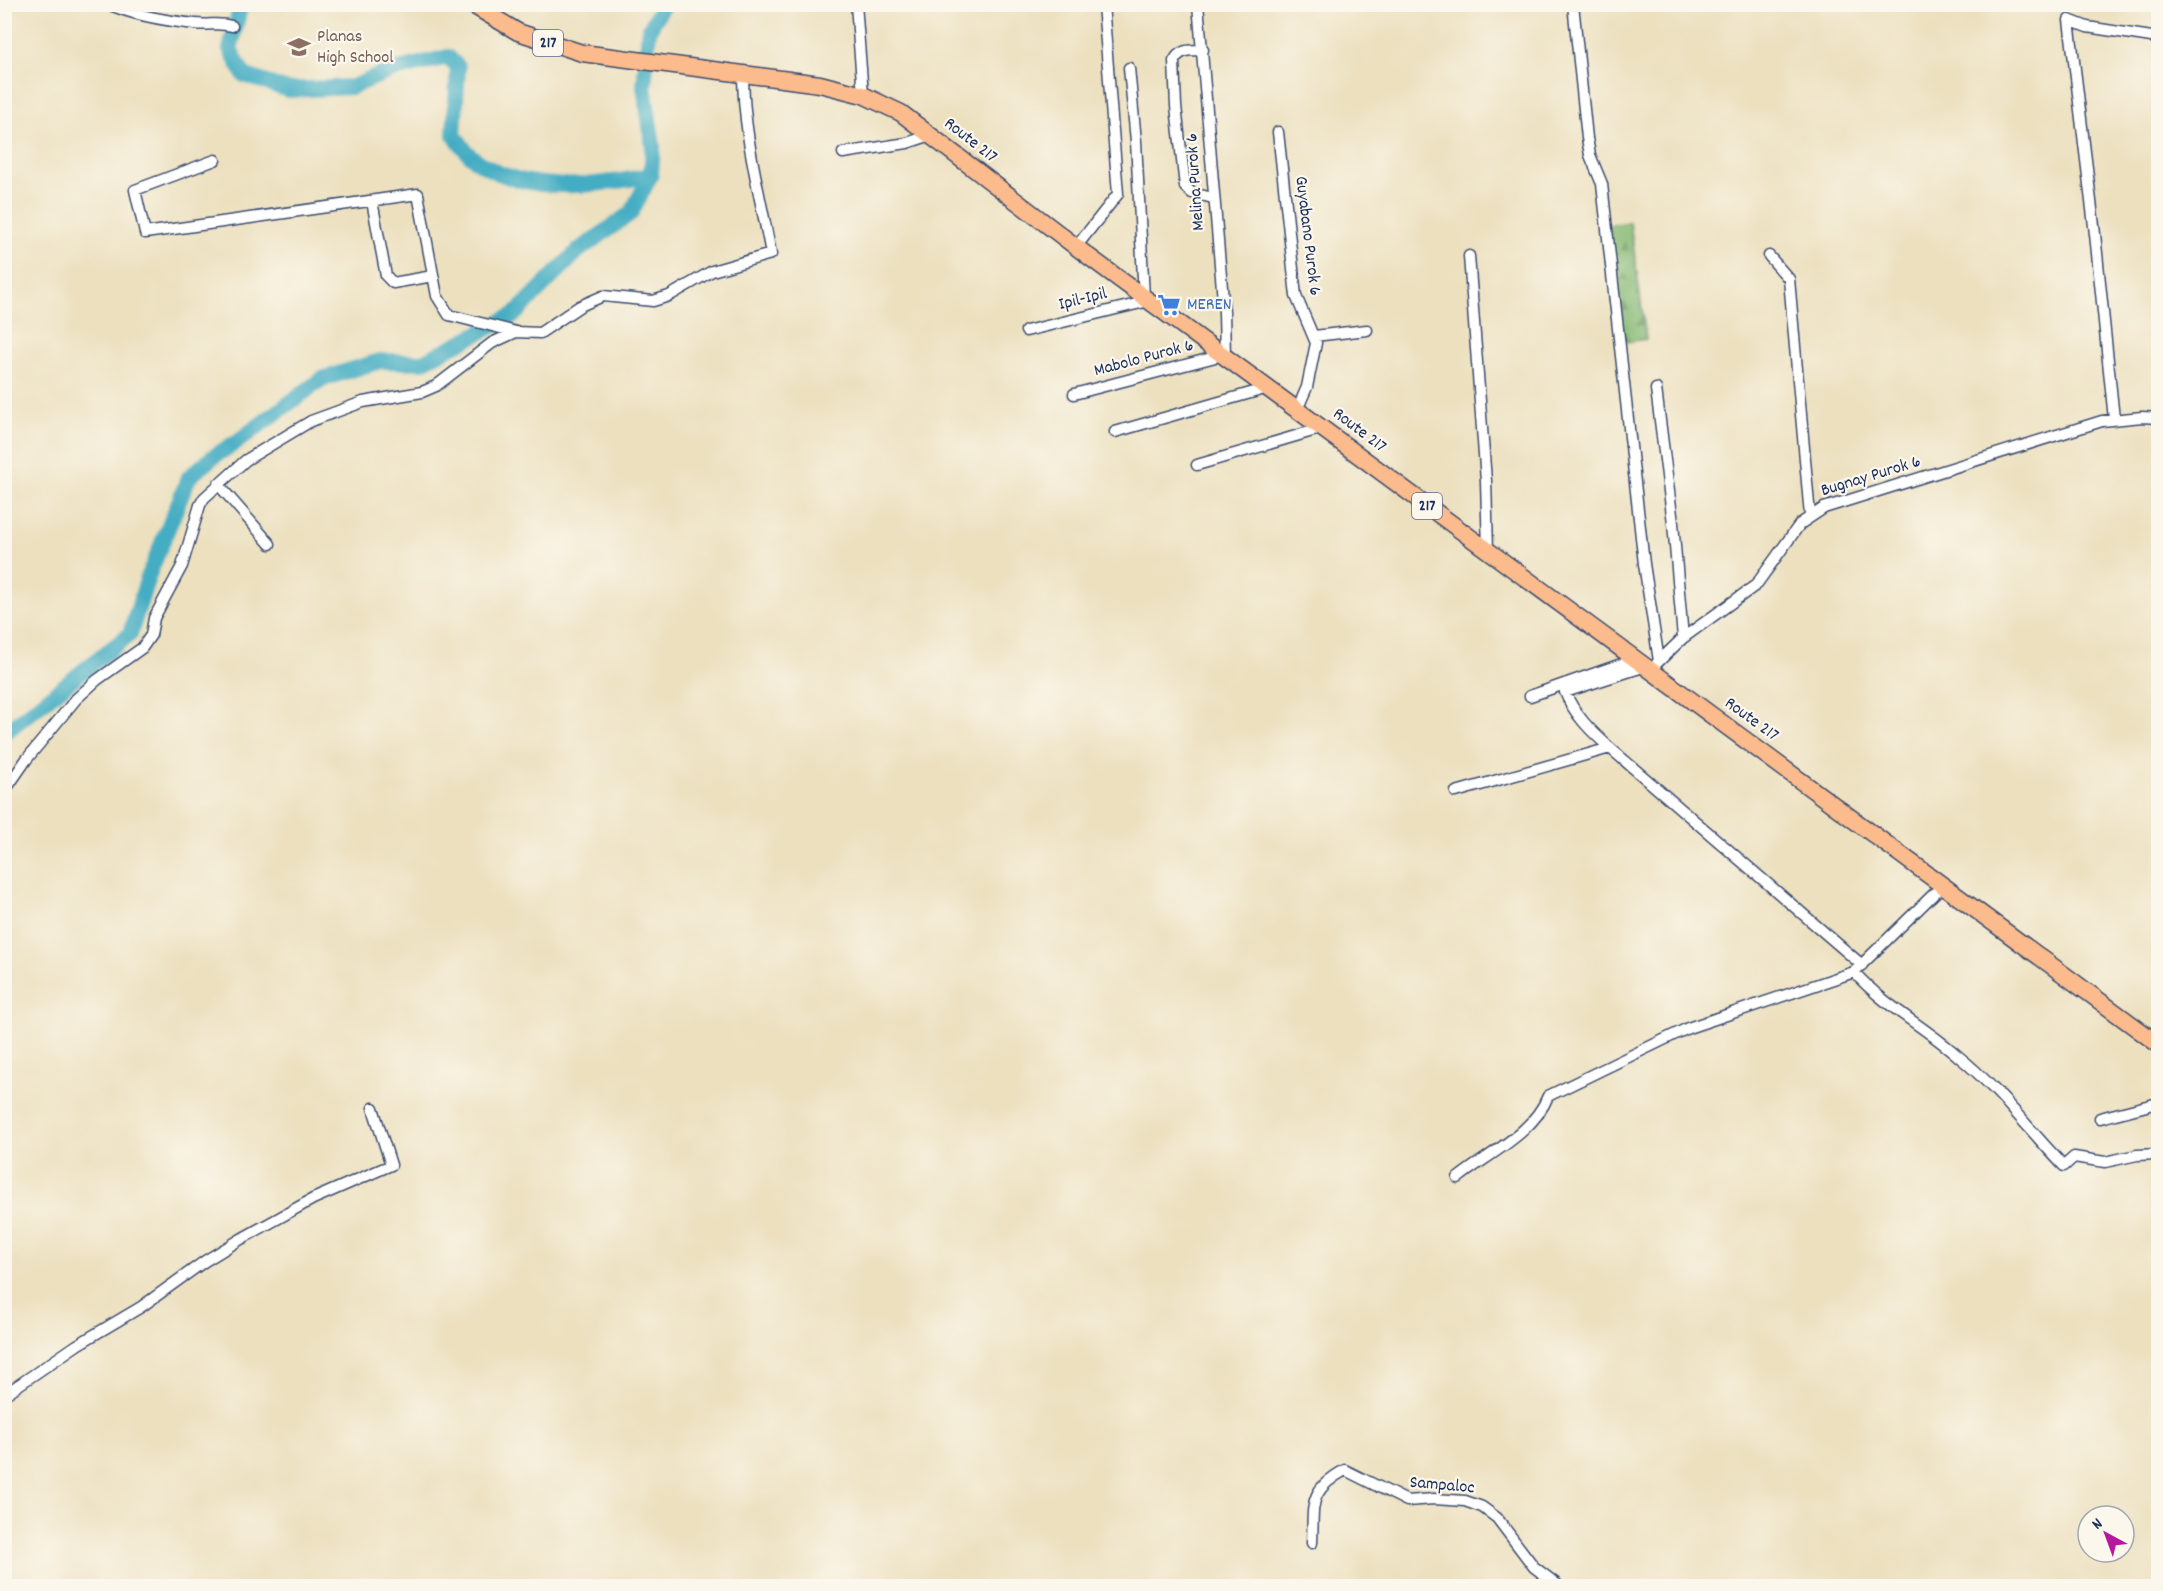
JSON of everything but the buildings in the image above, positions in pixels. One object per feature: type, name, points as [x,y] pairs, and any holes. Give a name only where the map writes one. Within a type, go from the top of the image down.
[{"type":"main road","name":"Route 217","points":[[471,4],[495,21],[554,45],[582,53],[743,72],[820,84],[863,95],[901,113],[1146,299],[1488,550],[1648,664],[1941,887],[2158,1044]]},
{"type":"street","points":[[108,4],[136,14],[194,24],[214,22],[232,26]]},
{"type":"street","points":[[856,4],[863,95]]},
{"type":"street","points":[[1076,247],[1118,194],[1103,4]]},
{"type":"street","name":"Melina Purok 6","points":[[1198,4],[1224,312],[1224,356]]},
{"type":"street","points":[[1573,4],[1587,138],[1590,155],[1602,184],[1644,564],[1648,664]]},
{"type":"street","points":[[2114,419],[2095,234],[2069,20],[2087,27],[2158,38]]},
{"type":"street","points":[[1203,50],[1189,50],[1177,56],[1174,61],[1176,106],[1185,187],[1192,193],[1213,198]]},
{"type":"street","points":[[1129,68],[1146,299]]},
{"type":"street","points":[[215,160],[135,190],[145,233],[418,194],[437,296],[449,315],[516,332],[540,333],[580,306],[603,296],[653,301],[669,296],[712,271],[771,254],[743,110],[743,72]]},
{"type":"street","name":"Guyabano Purok 6","points":[[1278,132],[1296,296],[1314,336],[1314,357],[1307,387],[1297,410]]},
{"type":"street","points":[[843,153],[899,145],[932,135]]},
{"type":"street","points":[[372,201],[386,276],[393,283],[433,276]]},
{"type":"street","points":[[1468,256],[1486,481],[1488,550]]},
{"type":"street","points":[[1769,256],[1789,279],[1810,516]]},
{"type":"street","name":"Ipil-Ipil","points":[[1026,332],[1146,299]]},
{"type":"street","points":[[1314,336],[1367,330]]},
{"type":"street","points":[[4,792],[26,760],[76,699],[97,680],[142,648],[151,635],[154,618],[182,566],[200,505],[218,484],[246,460],[311,421],[363,402],[422,392],[436,386],[492,343],[516,332]]},
{"type":"street","name":"Mabolo Purok 6","points":[[1074,394],[1224,356]]},
{"type":"street","points":[[1115,432],[1268,388]]},
{"type":"street","points":[[1656,388],[1673,522],[1683,638]]},
{"type":"street","name":"Bugnay Purok 6","points":[[1648,664],[1756,585],[1792,534],[1810,516],[1842,501],[1914,482],[2071,430],[2114,419],[2158,418]]},
{"type":"street","points":[[1197,465],[1323,428]]},
{"type":"street","points":[[218,484],[270,544]]},
{"type":"street","points":[[1530,696],[1648,664]]},
{"type":"street","points":[[1648,664],[1565,692],[1575,713],[1610,748],[1858,968],[1888,1005],[1957,1054],[1984,1079],[2064,1166],[2074,1157],[2105,1162],[2137,1155],[2158,1154]]},
{"type":"street","points":[[1456,792],[1610,748]]},
{"type":"street","points":[[1458,1178],[1533,1122],[1543,1110],[1548,1096],[1688,1028],[1858,968],[1941,887]]},
{"type":"street","points":[[2100,1118],[2158,1103]]},
{"type":"street","points":[[4,1395],[77,1345],[141,1307],[205,1261],[242,1239],[313,1199],[391,1165],[373,1108]]},
{"type":"street","name":"Sampaloc","points":[[1312,1543],[1314,1500],[1318,1489],[1345,1470],[1407,1501],[1454,1500],[1482,1507],[1497,1518],[1534,1567],[1559,1587]]},
{"type":"green space","points":[[1630,222],[1646,339],[1619,343],[1603,226]]},
{"type":"waterway","points":[[241,4],[230,49],[244,75],[288,90],[352,87],[390,71],[448,57],[458,67],[454,135],[472,157],[491,169],[512,178],[558,185],[606,183],[651,175]]},
{"type":"waterway","points":[[4,733],[130,634],[148,577],[189,477],[213,457],[322,379],[380,361],[422,362],[514,315],[578,251],[631,213],[651,175],[653,146],[644,87],[649,30],[664,4]]},
{"type":"place","name":"Planas High School","points":[[299,47]]},
{"type":"place","name":"MEREN","points":[[1169,305]]}]
